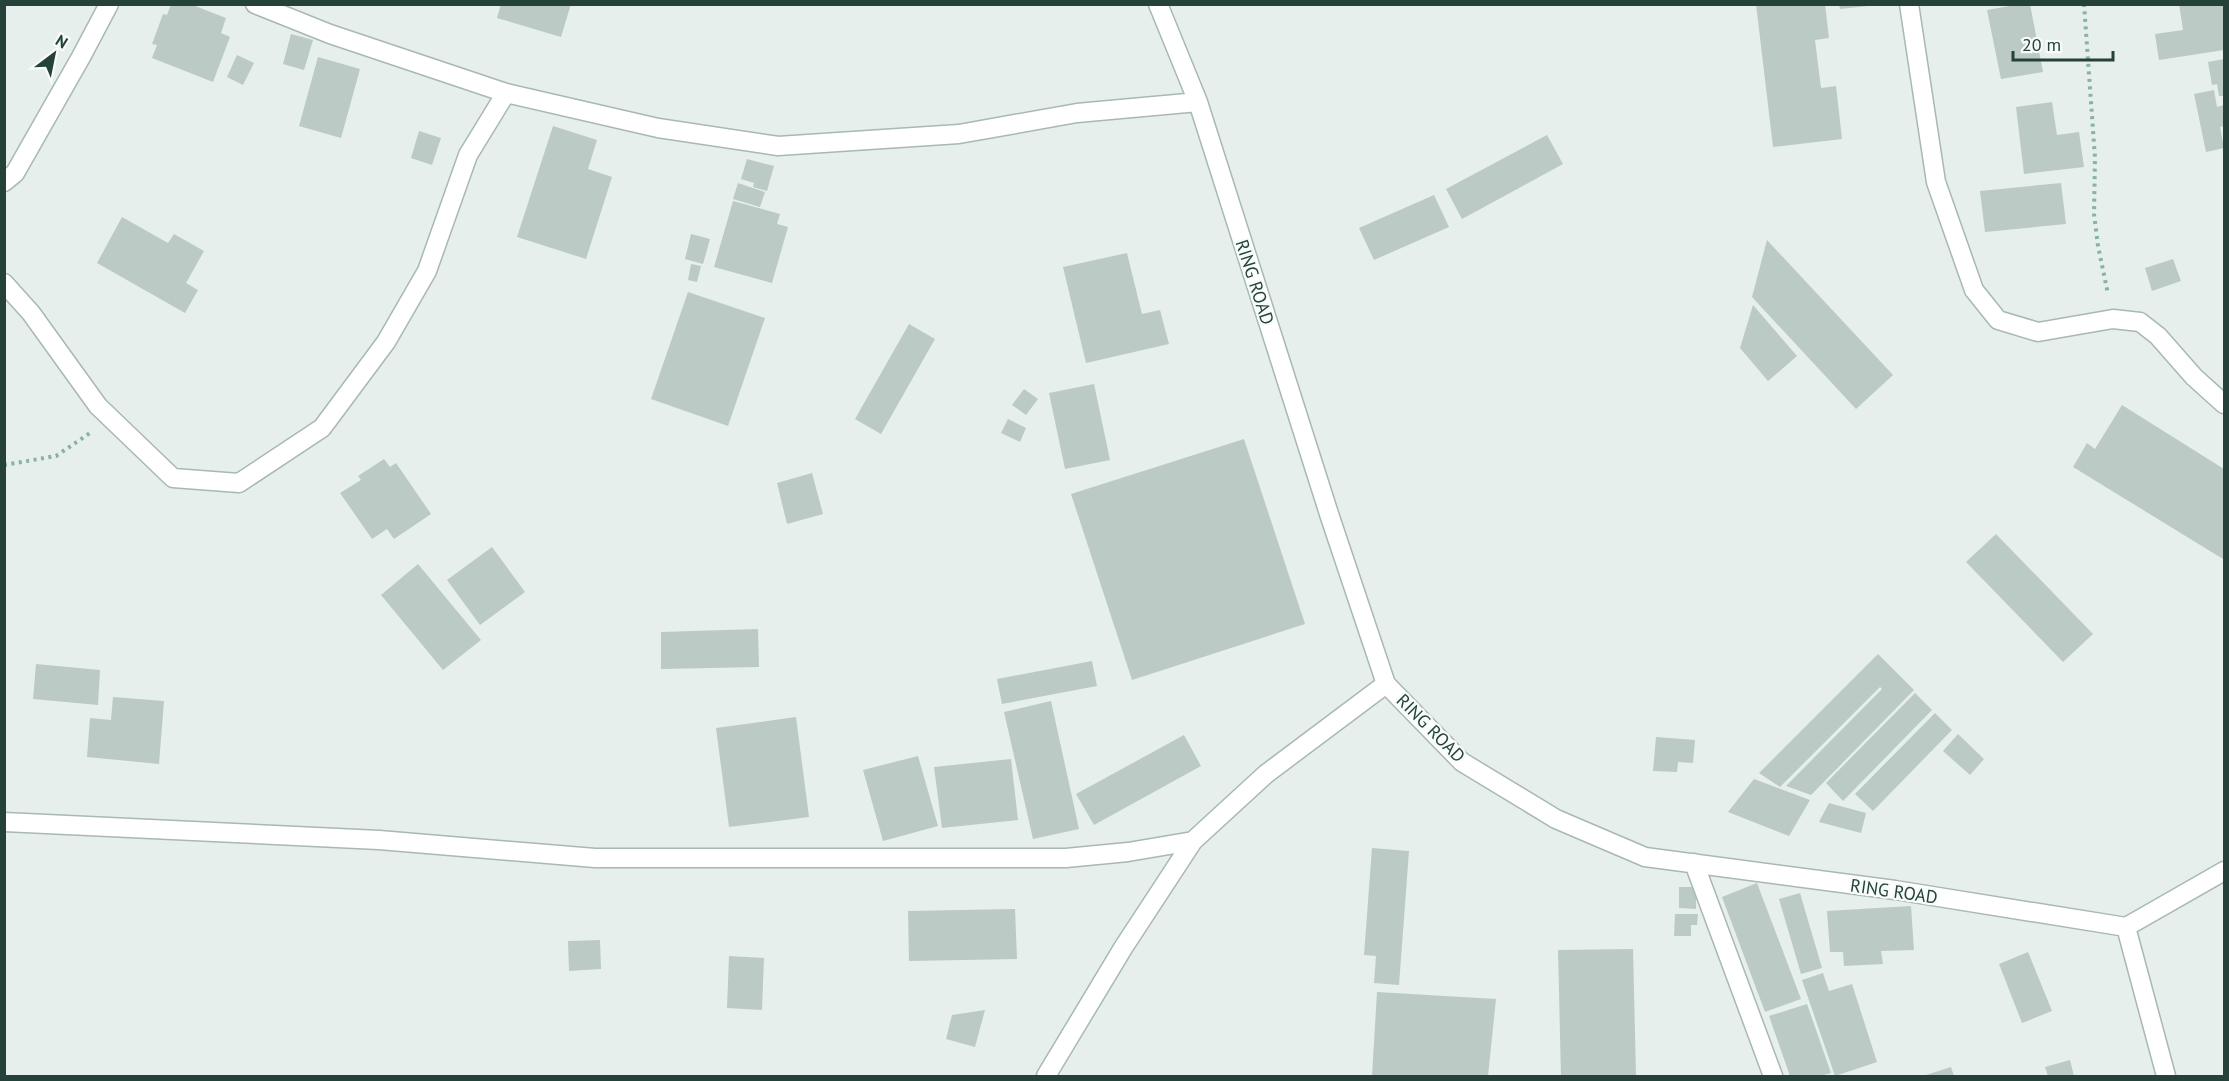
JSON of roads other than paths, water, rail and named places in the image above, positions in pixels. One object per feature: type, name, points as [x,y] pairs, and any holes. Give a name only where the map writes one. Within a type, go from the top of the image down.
[{"type":"street","points":[[4,182],[15,173],[109,4]]},
{"type":"street","points":[[255,4],[330,34],[507,93],[658,128],[777,146],[959,134],[1077,113],[1198,102]]},
{"type":"street","name":"RING ROAD","points":[[1158,4],[1198,102],[1330,517],[1386,684],[1462,762],[1556,819],[1645,857],[1895,890],[2126,927]]},
{"type":"street","points":[[1909,4],[1936,182],[1974,290],[1998,320],[2038,332],[2113,319],[2140,322],[2157,336],[2194,377],[2224,404]]},
{"type":"street","points":[[4,284],[31,313],[98,406],[173,478],[239,483],[321,428],[386,342],[427,271],[468,155],[507,93]]},
{"type":"street","points":[[1046,1077],[1123,948],[1193,841],[1266,774],[1386,684]]},
{"type":"street","points":[[4,822],[379,840],[595,858],[1065,858],[1128,852],[1193,841]]},
{"type":"street","points":[[1694,863],[1773,1077]]},
{"type":"street","points":[[2166,1077],[2126,927],[2224,872]]}]
